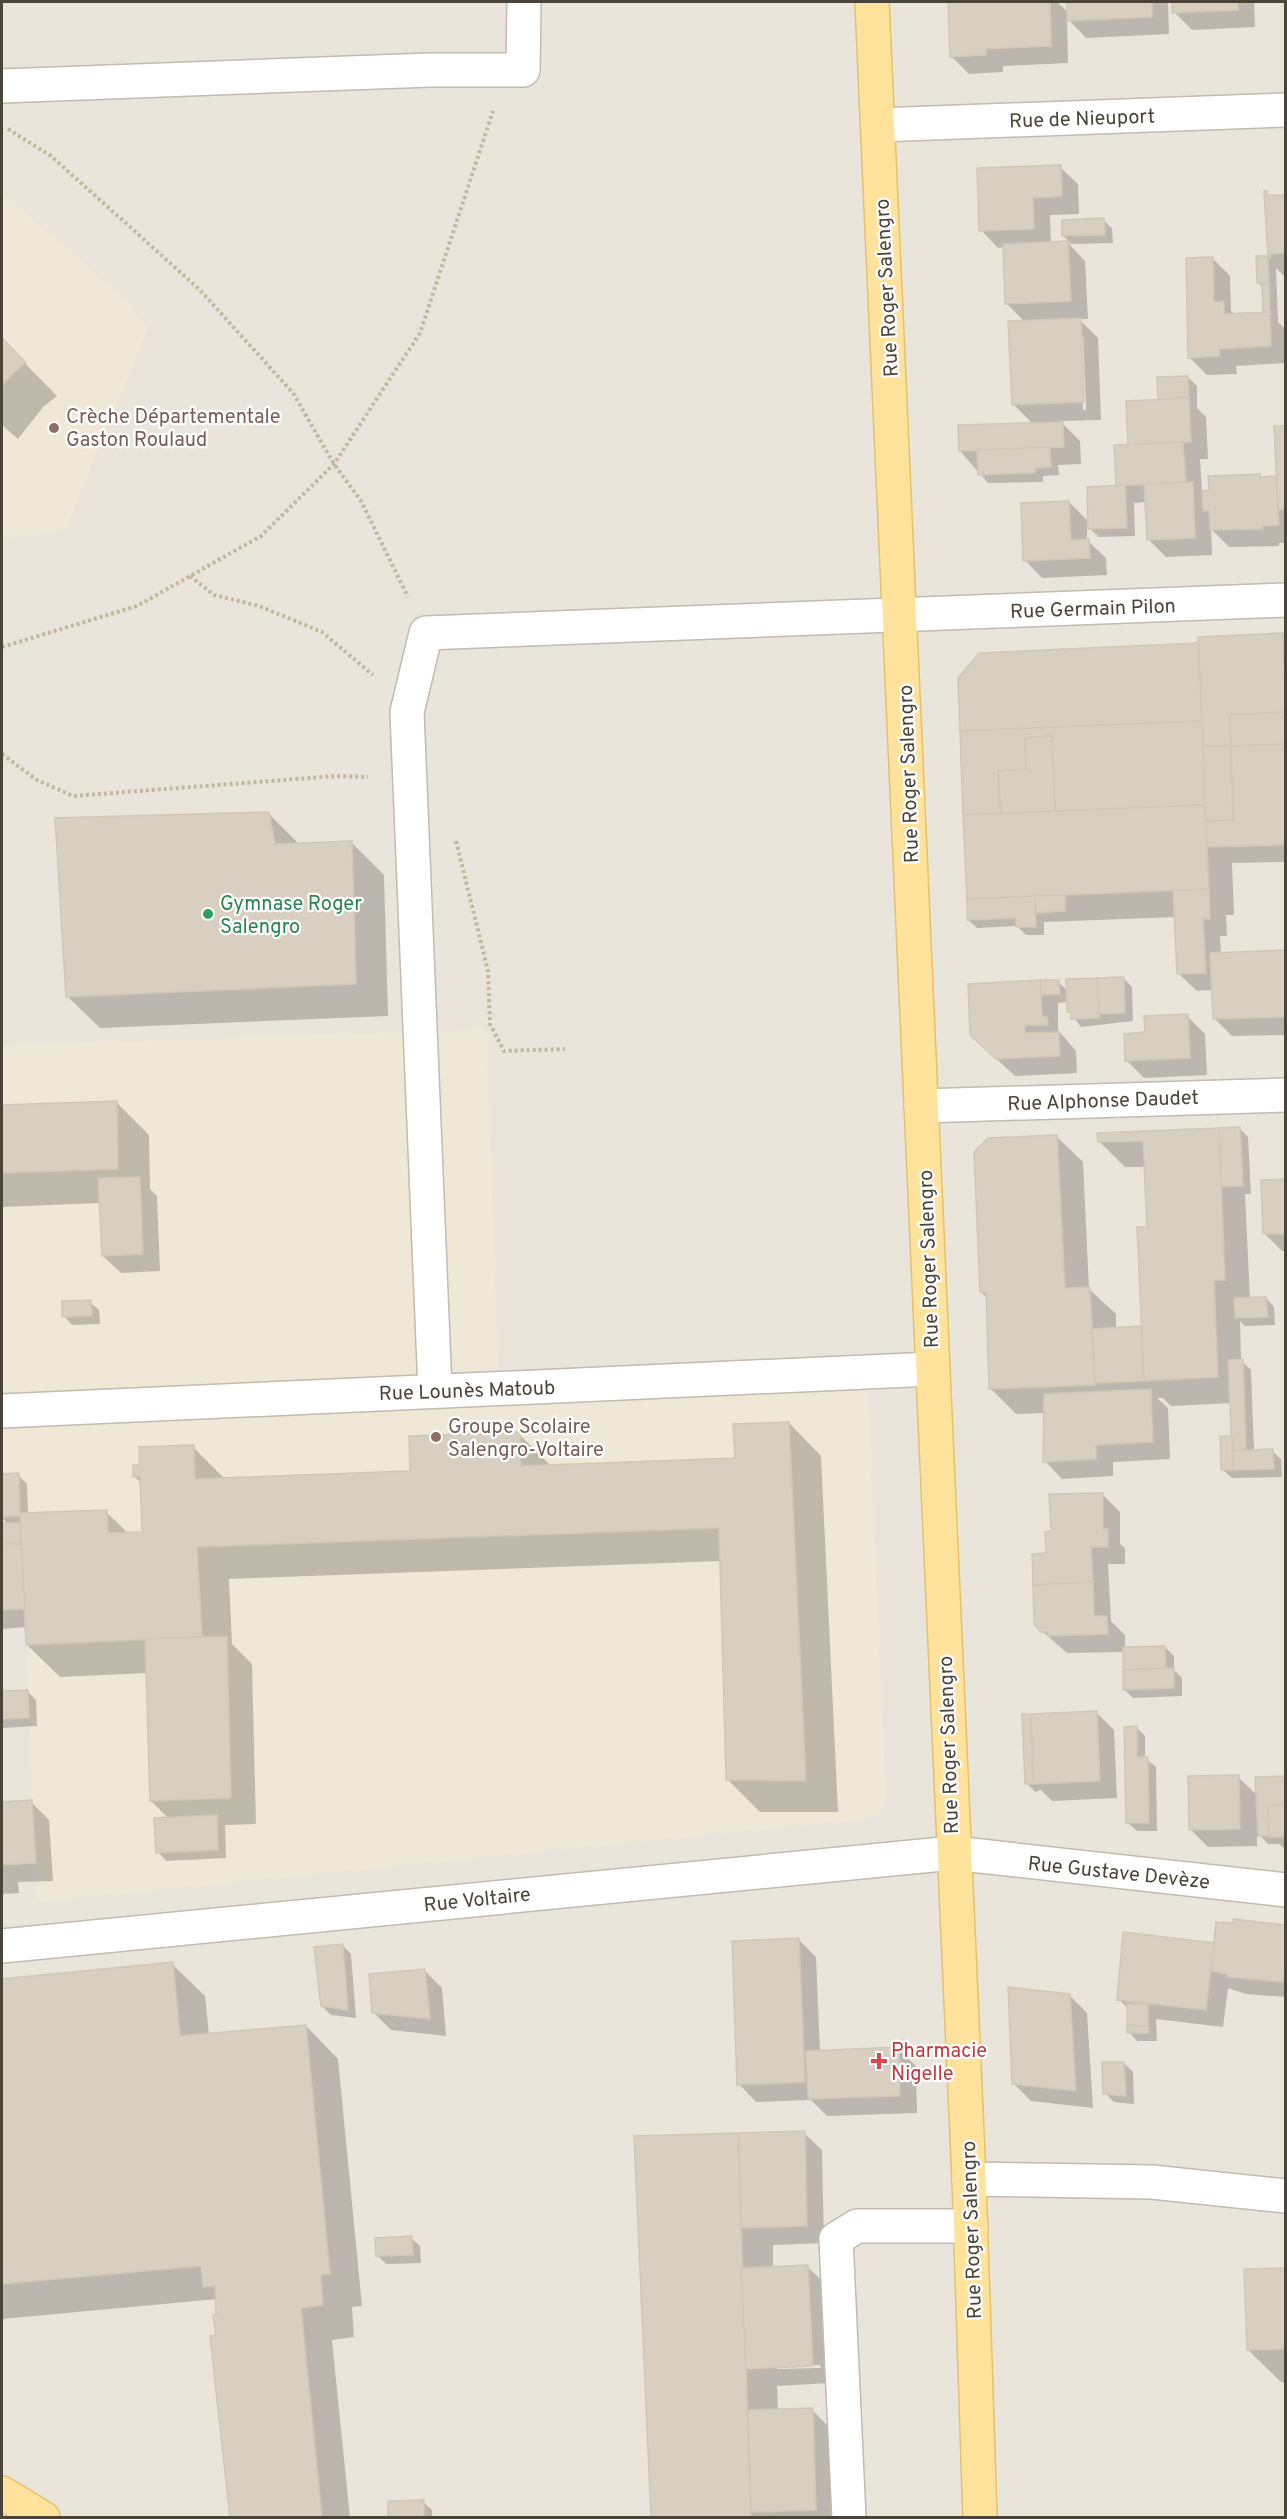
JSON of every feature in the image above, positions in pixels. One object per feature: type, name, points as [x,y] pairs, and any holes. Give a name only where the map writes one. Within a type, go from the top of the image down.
[{"type":"main road","name":"Rue Roger Salengro","points":[[872,2],[969,2179],[980,2517]]},
{"type":"main road","points":[[2,2493],[43,2517]]},
{"type":"street","points":[[2,86],[430,70],[523,70],[525,2]]},
{"type":"street","name":"Rue de Nieuport","points":[[878,125],[1286,110]]},
{"type":"street","name":"Rue Germain Pilon","points":[[435,1390],[407,712],[426,633],[1286,600]]},
{"type":"street","name":"Rue Alphonse Daudet","points":[[921,1106],[1286,1095]]},
{"type":"street","name":"Rue Lounès Matoub","points":[[2,1411],[435,1390],[510,1389],[932,1370]]},
{"type":"street","name":"Rue Gustave Devèze","points":[[953,1853],[1286,1890]]},
{"type":"street","name":"Rue Voltaire","points":[[2,1947],[953,1853]]},
{"type":"street","points":[[969,2179],[1152,2182],[1286,2196]]},
{"type":"street","points":[[849,2517],[836,2239],[857,2226],[971,2226]]},
{"type":"path","points":[[2,647],[137,606],[261,536],[334,464],[420,333],[506,71]]},
{"type":"path","points":[[2,125],[51,156],[199,289],[293,393],[334,464],[362,501],[411,604]]},
{"type":"path","points":[[190,576],[214,595],[259,606],[322,632],[373,674],[376,684]]},
{"type":"path","points":[[2,754],[37,780],[74,796],[336,776],[372,777]]},
{"type":"path","points":[[455,840],[488,971],[490,1024],[504,1051],[565,1049]]},
{"type":"shaded area","points":[[2,2],[1285,2],[1285,2517],[2,2518]]},
{"type":"shaded area","name":"Crèche Départementale Gaston Roulaud","points":[[2,193],[124,298],[148,328],[66,528],[2,540]]},
{"type":"shaded area","name":"Groupe Scolaire Salengro-Voltaire","points":[[486,1029],[499,1389],[863,1372],[868,1400],[886,1803],[872,1818],[37,1902],[19,1474],[2,1474],[2,1046]]},
{"type":"building","points":[[948,2],[1050,2],[1051,46],[986,49],[986,55],[950,57]]},
{"type":"building","points":[[1067,2],[1152,2],[1152,17],[1067,21]]},
{"type":"building","points":[[1172,2],[1238,2],[1238,10],[1172,13]]},
{"type":"building","points":[[1061,165],[1062,196],[1033,198],[1034,229],[979,231],[977,168]]},
{"type":"building","points":[[1264,191],[1267,191],[1267,195],[1286,195],[1286,253],[1271,254],[1270,258],[1268,258]]},
{"type":"building","points":[[1104,218],[1105,235],[1062,236],[1062,220]]},
{"type":"building","points":[[1068,241],[1071,301],[1005,304],[1003,244]]},
{"type":"building","points":[[1256,256],[1268,256],[1269,283],[1257,283]]},
{"type":"building","points":[[1213,257],[1214,302],[1224,301],[1224,314],[1270,312],[1271,346],[1219,349],[1220,356],[1188,358],[1186,258]]},
{"type":"building","points":[[1262,283],[1269,283],[1270,312],[1263,312]]},
{"type":"building","points":[[1081,318],[1084,402],[1012,405],[1008,321]]},
{"type":"building","points":[[2,338],[26,363],[2,386]]},
{"type":"building","points":[[1188,376],[1189,398],[1158,400],[1157,377]]},
{"type":"building","points":[[1189,398],[1191,442],[1128,445],[1126,401]]},
{"type":"building","points":[[1063,422],[1064,447],[959,451],[958,425]]},
{"type":"building","points":[[1274,426],[1286,426],[1286,509],[1278,510]]},
{"type":"building","points":[[1183,442],[1186,482],[1116,486],[1114,445]]},
{"type":"building","points":[[1050,447],[1051,467],[1035,468],[1035,473],[978,475],[977,450]]},
{"type":"building","points":[[1260,474],[1260,477],[1276,476],[1279,525],[1262,526],[1263,529],[1210,530],[1209,511],[1203,511],[1202,491],[1209,490],[1208,476]]},
{"type":"building","points":[[1193,482],[1195,538],[1147,540],[1144,484]]},
{"type":"building","points":[[1125,485],[1127,528],[1088,529],[1087,487]]},
{"type":"building","points":[[1069,501],[1071,540],[1089,539],[1090,558],[1023,561],[1021,503]]},
{"type":"building","points":[[1283,633],[1286,712],[1230,715],[1231,746],[1203,746],[1198,637]]},
{"type":"building","points":[[1198,643],[1202,721],[960,731],[958,678],[979,653]]},
{"type":"building","points":[[1286,712],[1286,744],[1231,746],[1230,715]]},
{"type":"building","points":[[1202,721],[1205,805],[1055,811],[1052,736],[1025,738],[1026,769],[998,771],[1001,814],[963,815],[960,731]]},
{"type":"building","points":[[1052,736],[1055,811],[1001,814],[998,771],[1026,769],[1025,738]]},
{"type":"building","points":[[1286,744],[1286,844],[1207,847],[1205,821],[1233,820],[1231,746]]},
{"type":"building","points":[[1203,746],[1231,746],[1233,820],[1205,821]]},
{"type":"building","points":[[1205,805],[1209,889],[967,899],[963,815]]},
{"type":"building","name":"Gymnase Roger Salengro","points":[[269,812],[275,844],[352,841],[356,984],[66,997],[55,818]]},
{"type":"building","points":[[1209,889],[1210,919],[1203,919],[1206,973],[1177,974],[1173,891]]},
{"type":"building","points":[[1065,895],[1065,911],[1036,913],[1035,896]]},
{"type":"building","points":[[1035,896],[1036,927],[1016,927],[1016,918],[967,920],[967,899]]},
{"type":"building","points":[[1286,950],[1286,1017],[1213,1019],[1210,953]]},
{"type":"building","points":[[1124,977],[1125,1013],[1098,1014],[1097,978]]},
{"type":"building","points":[[1097,978],[1099,1018],[1071,1019],[1071,1012],[1067,1012],[1066,979]]},
{"type":"building","points":[[1040,980],[1059,980],[1060,994],[1041,995]]},
{"type":"building","points":[[1040,980],[1042,1017],[1047,1017],[1048,1025],[1025,1025],[1025,1033],[1059,1032],[1060,1056],[996,1059],[970,1035],[968,984]]},
{"type":"building","points":[[1188,1014],[1190,1058],[1125,1061],[1124,1034],[1145,1032],[1144,1016]]},
{"type":"building","points":[[117,1101],[118,1169],[2,1173],[2,1105]]},
{"type":"building","points":[[1240,1127],[1243,1186],[1221,1187],[1219,1128]]},
{"type":"building","points":[[1219,1128],[1225,1280],[1214,1280],[1218,1377],[1144,1381],[1137,1227],[1147,1227],[1143,1141],[1098,1142],[1097,1133]]},
{"type":"building","points":[[1057,1135],[1065,1288],[1090,1287],[1095,1385],[989,1389],[986,1292],[980,1292],[974,1152],[988,1138]]},
{"type":"building","points":[[140,1177],[143,1254],[102,1256],[98,1178]]},
{"type":"building","points":[[1286,1179],[1286,1234],[1263,1234],[1261,1180]]},
{"type":"building","points":[[1266,1297],[1268,1317],[1235,1318],[1234,1298]]},
{"type":"building","points":[[91,1300],[92,1316],[62,1317],[62,1301]]},
{"type":"building","points":[[1141,1326],[1144,1381],[1095,1383],[1092,1329]]},
{"type":"building","points":[[1243,1359],[1246,1450],[1232,1451],[1228,1360]]},
{"type":"building","points":[[1151,1389],[1153,1442],[1096,1445],[1096,1459],[1043,1462],[1044,1394]]},
{"type":"building","points":[[789,1422],[806,1781],[726,1780],[719,1528],[197,1547],[202,1637],[26,1645],[20,1513],[107,1510],[108,1533],[142,1532],[140,1476],[133,1477],[133,1465],[139,1465],[139,1447],[194,1445],[195,1479],[410,1471],[409,1436],[520,1432],[521,1466],[735,1458],[733,1424]]},
{"type":"building","points":[[1220,1436],[1232,1436],[1233,1470],[1221,1470]]},
{"type":"building","points":[[1273,1449],[1274,1469],[1233,1470],[1232,1451]]},
{"type":"building","points":[[19,1473],[20,1516],[2,1517],[2,1474]]},
{"type":"building","points":[[1103,1493],[1103,1529],[1108,1529],[1108,1547],[1091,1547],[1093,1582],[1033,1585],[1032,1554],[1046,1553],[1045,1532],[1051,1531],[1049,1494]]},
{"type":"building","points":[[2,1523],[20,1523],[21,1544],[2,1544]]},
{"type":"building","points":[[2,1544],[21,1544],[25,1609],[2,1610]]},
{"type":"building","points":[[1093,1582],[1094,1616],[1107,1616],[1108,1634],[1048,1636],[1048,1632],[1041,1632],[1034,1624],[1033,1585]]},
{"type":"building","points":[[227,1637],[231,1798],[150,1801],[145,1639]]},
{"type":"building","points":[[1165,1646],[1166,1668],[1123,1670],[1123,1647]]},
{"type":"building","points":[[1174,1668],[1174,1688],[1123,1690],[1123,1670]]},
{"type":"building","points":[[28,1690],[29,1718],[2,1719],[2,1691]]},
{"type":"building","points":[[1097,1711],[1100,1781],[1033,1784],[1031,1714]]},
{"type":"building","points":[[1022,1714],[1031,1714],[1033,1784],[1025,1784]]},
{"type":"building","points":[[1137,1726],[1137,1757],[1148,1757],[1149,1823],[1126,1823],[1124,1727]]},
{"type":"building","points":[[1239,1775],[1240,1829],[1189,1830],[1188,1776]]},
{"type":"building","points":[[1286,1776],[1286,1805],[1268,1805],[1269,1836],[1258,1836],[1255,1777]]},
{"type":"building","points":[[32,1800],[36,1863],[2,1865],[2,1802]]},
{"type":"building","points":[[1268,1805],[1286,1805],[1286,1837],[1269,1837]]},
{"type":"building","points":[[217,1815],[218,1850],[156,1853],[154,1818]]},
{"type":"building","points":[[1233,1919],[1286,1925],[1284,1982],[1227,1977],[1227,1974],[1211,1971],[1216,1922],[1233,1923]]},
{"type":"building","points":[[1123,1932],[1214,1943],[1206,2010],[1117,2000]]},
{"type":"building","points":[[799,1938],[805,2082],[737,2085],[732,1941]]},
{"type":"building","points":[[343,1944],[348,2010],[321,2006],[314,1947]]},
{"type":"building","points":[[173,1962],[180,2036],[306,2025],[330,2274],[321,2275],[323,2305],[301,2308],[322,2518],[230,2518],[210,2336],[216,2335],[213,2315],[216,2315],[215,2286],[203,2287],[201,2266],[2,2284],[2,1979]]},
{"type":"building","points":[[425,1969],[430,2019],[372,2013],[369,1974]]},
{"type":"building","points":[[1008,1987],[1070,1994],[1076,2091],[1012,2084]]},
{"type":"building","points":[[1127,2004],[1148,2004],[1148,2026],[1127,2025]]},
{"type":"building","points":[[1127,2025],[1148,2026],[1149,2033],[1127,2033]]},
{"type":"building","points":[[899,2047],[900,2096],[808,2099],[806,2051]]},
{"type":"building","points":[[1102,2062],[1124,2062],[1126,2096],[1103,2094]]},
{"type":"building","points":[[805,2131],[807,2226],[741,2228],[738,2133]]},
{"type":"building","points":[[738,2133],[751,2518],[651,2518],[634,2136]]},
{"type":"building","points":[[412,2236],[413,2255],[376,2256],[375,2238]]},
{"type":"building","points":[[808,2265],[813,2366],[746,2369],[741,2268]]},
{"type":"building","points":[[1286,2268],[1286,2349],[1247,2350],[1244,2269]]},
{"type":"building","points":[[813,2408],[816,2510],[751,2512],[748,2410]]},
{"type":"building","points":[[424,2500],[424,2518],[388,2518],[388,2501]]},
{"type":"place","name":"Crèche Départementale Gaston Roulaud","points":[[54,428]]},
{"type":"place","name":"Gymnase Roger Salengro","points":[[208,914]]},
{"type":"place","name":"Groupe Scolaire Salengro-Voltaire","points":[[436,1437]]},
{"type":"place","name":"Pharmacie Nigelle","points":[[879,2061]]}]
